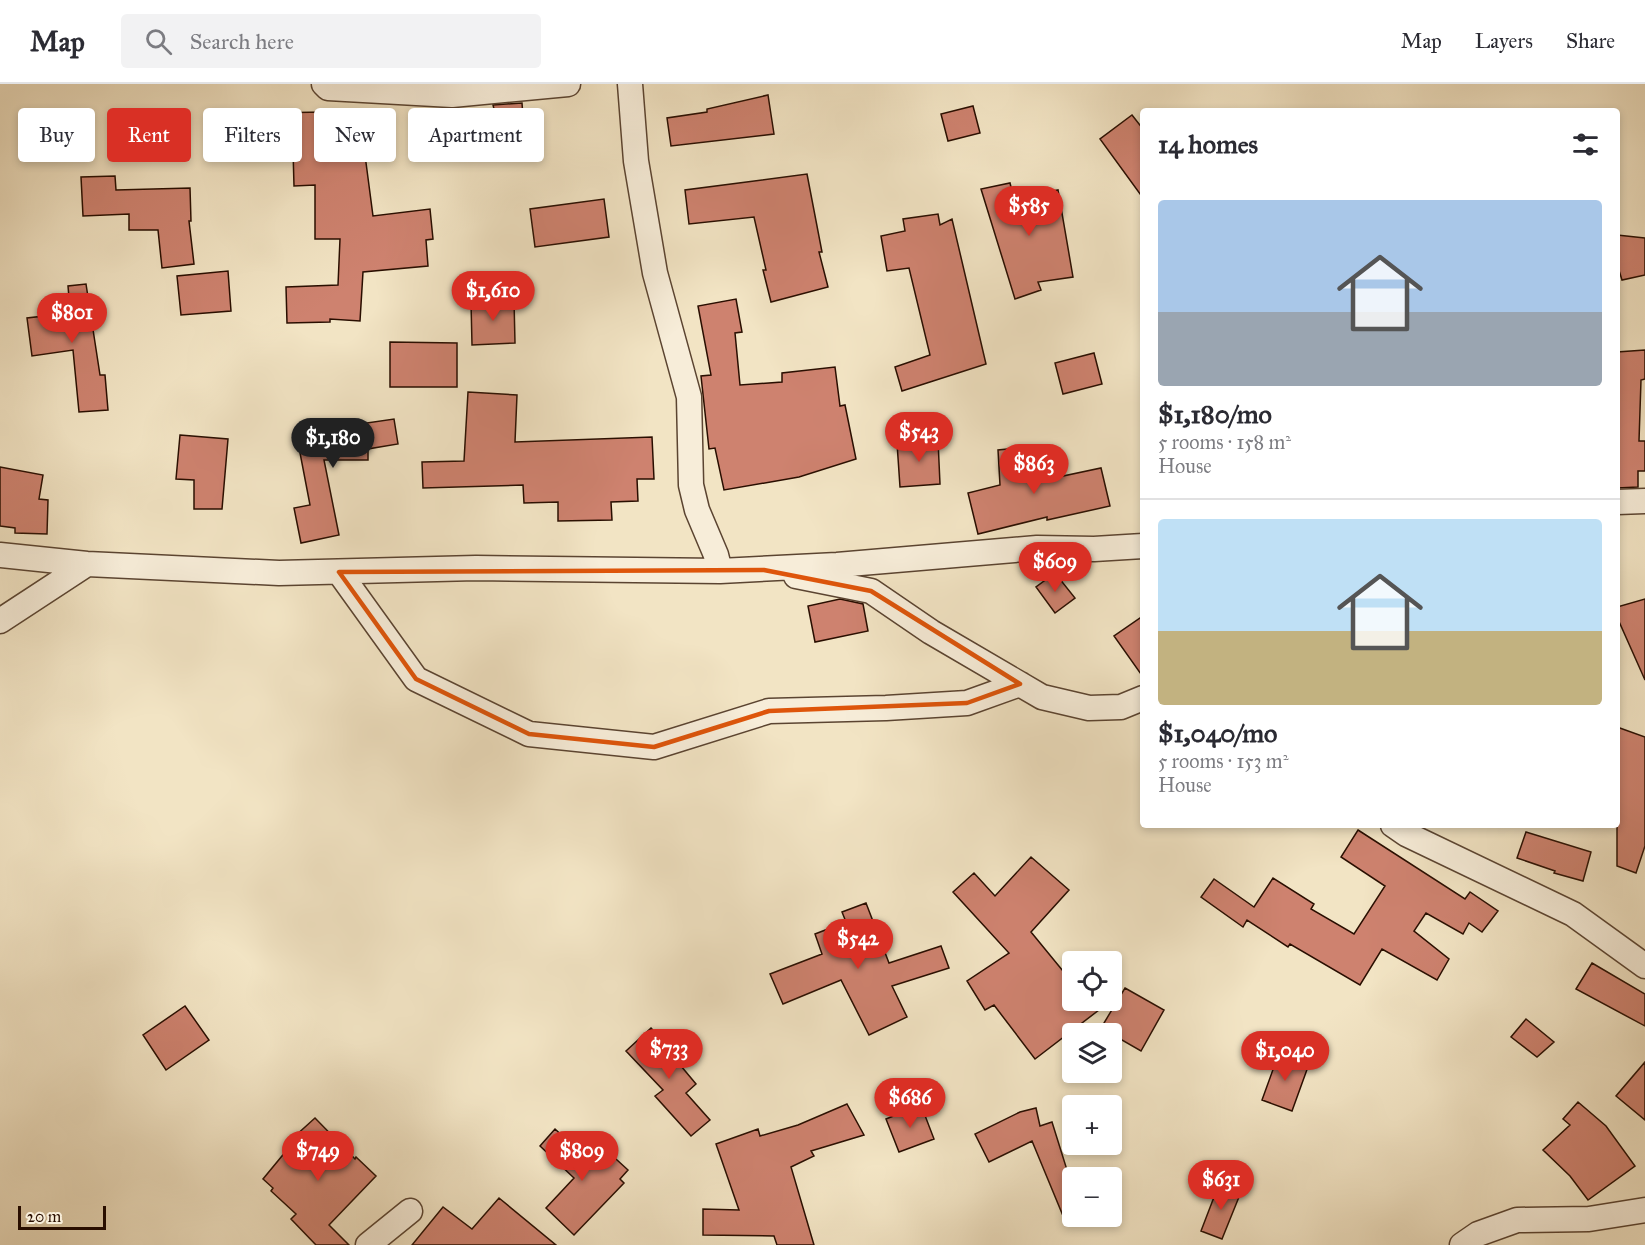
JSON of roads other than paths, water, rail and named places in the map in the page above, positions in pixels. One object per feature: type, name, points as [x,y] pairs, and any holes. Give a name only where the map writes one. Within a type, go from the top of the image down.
[{"type":"street","points":[[324,84],[328,88],[452,94],[568,84]]},
{"type":"street","points":[[630,84],[636,161],[656,273],[690,397],[691,485],[697,510],[716,555],[720,571]]},
{"type":"street","points":[[1620,502],[1645,501]]},
{"type":"street","points":[[0,555],[87,564],[279,573],[476,568],[720,571],[764,570],[1037,548],[1094,549],[1140,546]]},
{"type":"street","points":[[0,621],[87,564]]},
{"type":"street","points":[[764,570],[871,591],[931,632],[1042,697],[1089,708],[1121,707],[1140,699]]},
{"type":"street","points":[[339,572],[416,679],[529,734],[654,747],[769,711],[967,703],[1020,684]]},
{"type":"street","points":[[1397,828],[1574,914],[1645,966]]},
{"type":"street","points":[[1462,1245],[1478,1234],[1517,1220],[1589,1219],[1645,1210]]},
{"type":"street","points":[[368,1245],[410,1211]]}]
